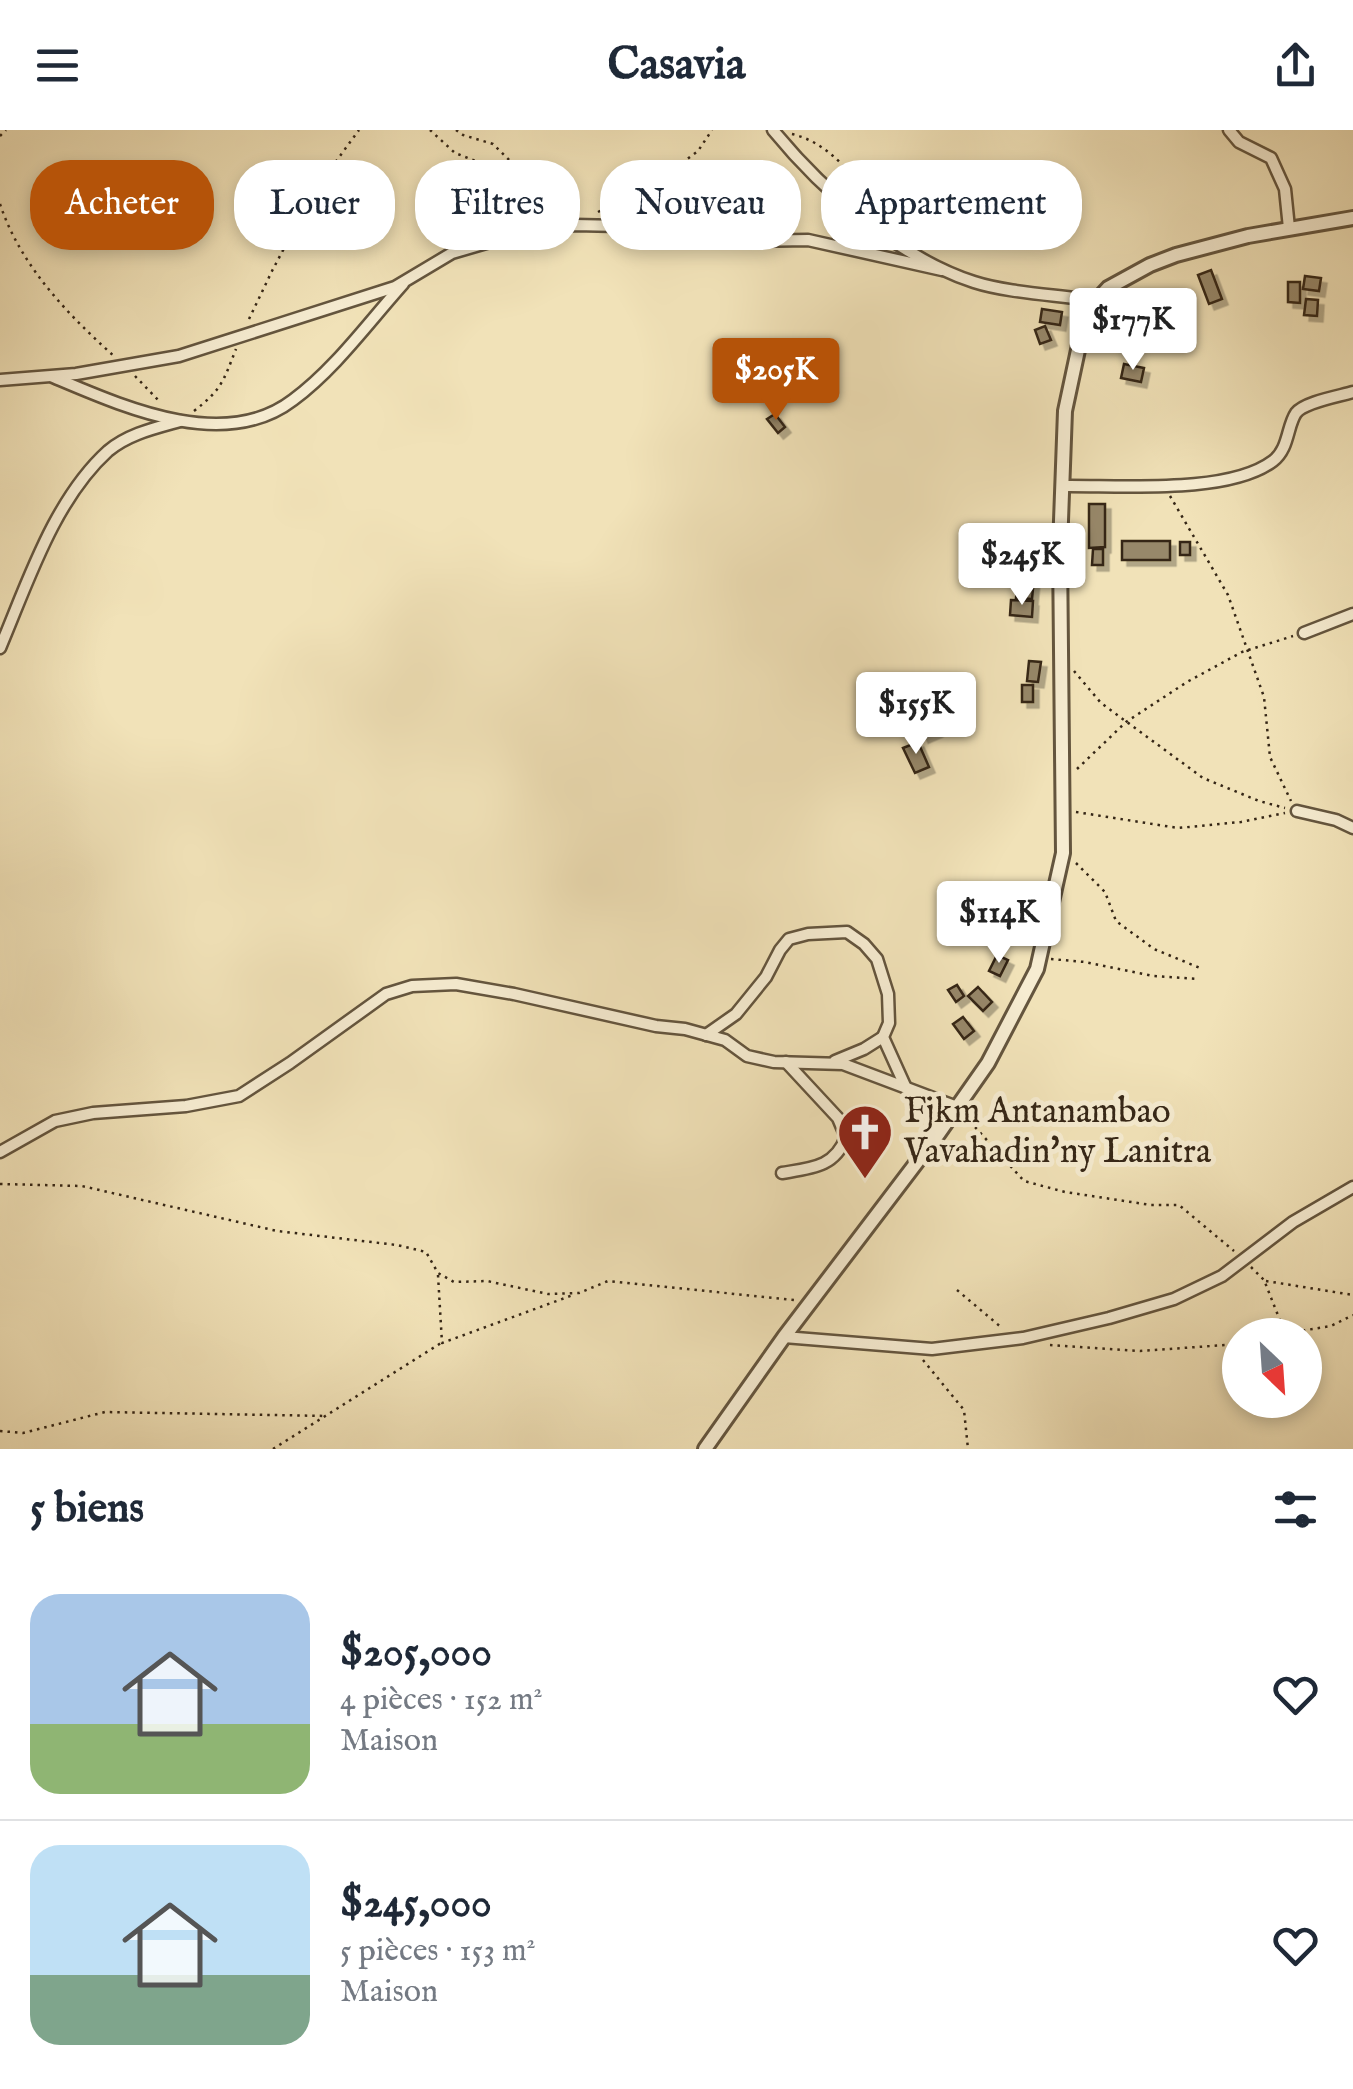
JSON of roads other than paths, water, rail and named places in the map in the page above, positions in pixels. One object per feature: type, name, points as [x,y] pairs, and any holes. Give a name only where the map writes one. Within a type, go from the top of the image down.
[{"type":"street","points":[[1229,130],[1239,142],[1271,158],[1285,190],[1289,228]]},
{"type":"street","points":[[773,131],[814,177],[867,222],[942,270]]},
{"type":"street","points":[[705,1449],[784,1337],[957,1108],[988,1063],[1037,969],[1063,853],[1060,652],[1064,411],[1081,336],[1096,301],[1108,288],[1150,264],[1208,244],[1353,218]]},
{"type":"street","points":[[0,380],[179,356],[377,293],[452,253],[524,232],[575,225],[620,226],[753,241],[808,240],[942,270],[979,284],[1096,301]]},
{"type":"street","points":[[50,376],[123,406],[180,421],[224,425],[261,416],[290,403],[324,373],[407,280]]},
{"type":"street","points":[[1062,486],[1194,484],[1234,479],[1275,460],[1288,439],[1296,413],[1353,392]]},
{"type":"street","points":[[0,648],[54,522],[85,478],[110,450],[140,432],[180,421]]},
{"type":"street","points":[[1304,633],[1353,614]]},
{"type":"street","points":[[1296,811],[1353,828]]},
{"type":"street","points":[[706,1035],[736,1014],[766,978],[789,940],[808,934],[847,932],[877,959],[888,994],[889,1023],[883,1037],[829,1064]]},
{"type":"street","points":[[0,1152],[55,1120],[186,1106],[239,1096],[386,994],[412,986],[456,984],[685,1029],[725,1040],[747,1056],[774,1062],[843,1064],[957,1108]]},
{"type":"street","points":[[883,1037],[906,1088]]},
{"type":"street","points":[[782,1173],[826,1163],[841,1151],[846,1137],[838,1118],[786,1062]]},
{"type":"street","points":[[784,1337],[932,1349],[1015,1339],[1109,1318],[1174,1299],[1222,1276],[1293,1222],[1353,1188]]},
{"type":"place","name":"Fjkm Antanambao Vavahadin'ny Lanitra","points":[[865,1181]]}]
